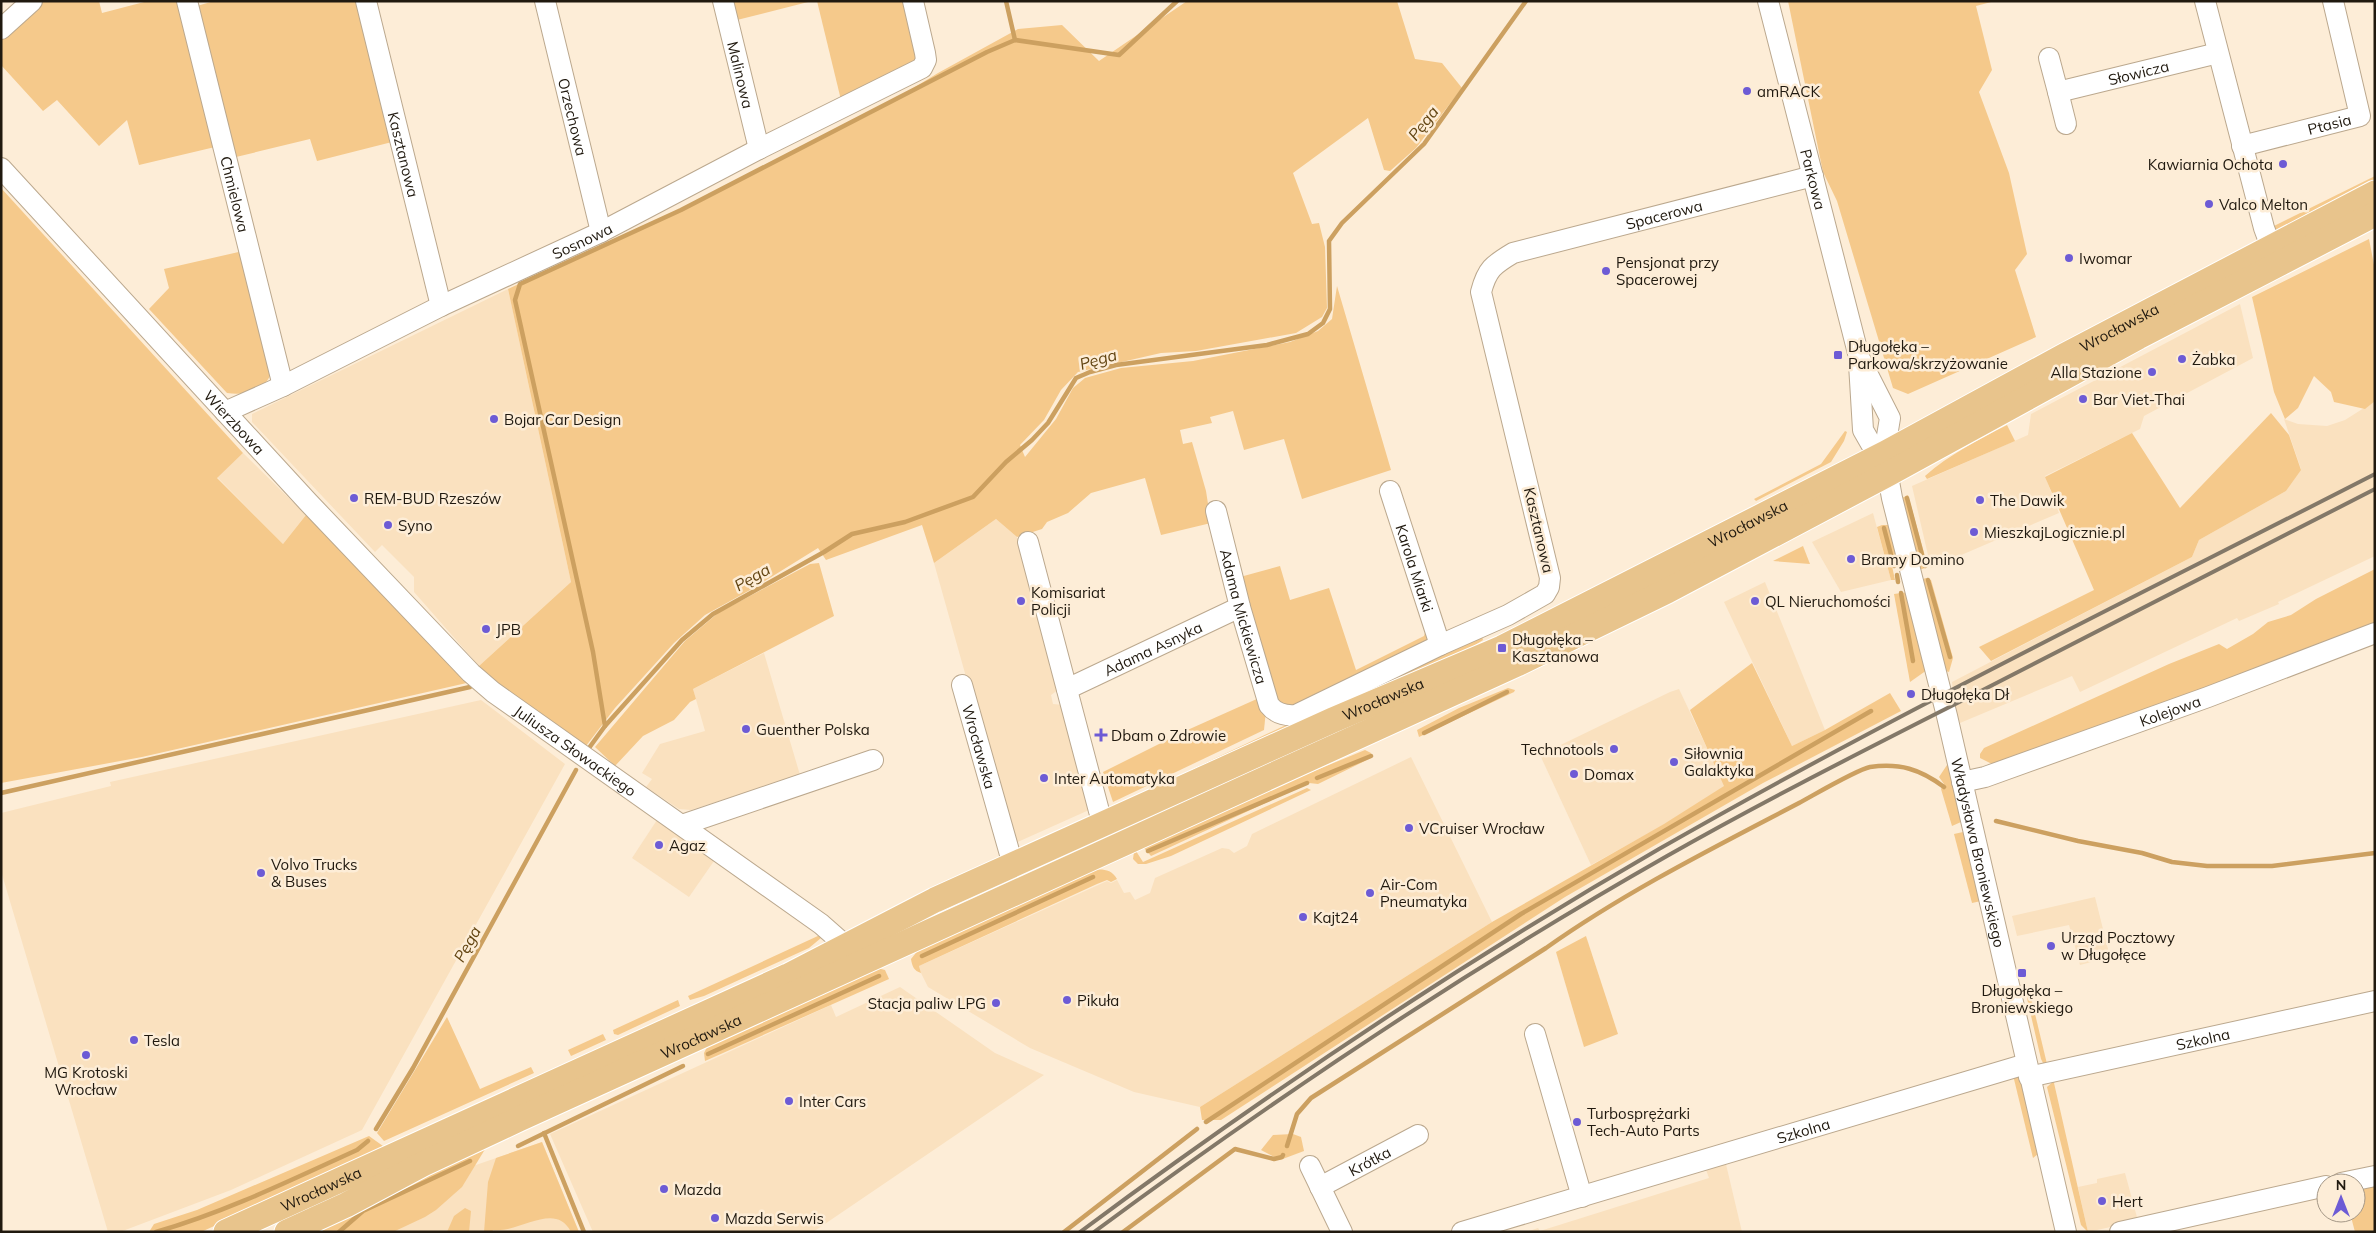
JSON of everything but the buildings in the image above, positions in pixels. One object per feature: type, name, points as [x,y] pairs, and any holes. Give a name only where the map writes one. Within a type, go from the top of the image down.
[{"type":"main road","name":"Wrocławska","points":[[287,1232],[346,1205],[423,1164],[1110,835],[1526,660],[1667,591],[1886,464],[2064,356],[2375,193]]},
{"type":"main road","name":"Wrocławska","points":[[1886,464],[2138,337],[2375,214]]},
{"type":"main road","name":"Wrocławska","points":[[226,1232],[788,976],[936,900],[1013,865],[1110,835]]},
{"type":"street","points":[[1,29],[32,1]]},
{"type":"street","name":"Chmielowa","points":[[187,1],[283,386]]},
{"type":"street","name":"Kasztanowa","points":[[366,1],[441,306]]},
{"type":"street","name":"Orzechowa","points":[[545,1],[601,232]]},
{"type":"street","name":"Malinowa","points":[[723,1],[758,149]]},
{"type":"street","name":"Sosnowa","points":[[225,412],[283,386],[441,306],[601,232],[758,149],[922,68],[926,60],[913,1]]},
{"type":"street","name":"Parkowa","points":[[1768,1],[1859,357],[1863,430],[1886,464]]},
{"type":"street","points":[[2205,1],[2242,146],[2271,247]]},
{"type":"street","name":"Ptasia","points":[[2242,146],[2360,116],[2333,1]]},
{"type":"street","name":"Słowicza","points":[[2058,92],[2218,53]]},
{"type":"street","points":[[2049,58],[2066,124]]},
{"type":"street","name":"Wierzbowa","points":[[1,168],[225,412],[471,673]]},
{"type":"street","name":"Spacerowa","points":[[1513,253],[1813,176]]},
{"type":"street","name":"Kasztanowa","points":[[1281,714],[1296,715],[1440,645],[1508,615],[1545,594],[1549,587],[1550,574],[1481,292],[1485,275],[1494,265],[1513,253]]},
{"type":"street","name":"Parkowa","points":[[1859,357],[1890,418],[1886,464]]},
{"type":"street","name":"Władysława Broniewskiego","points":[[1886,464],[2066,1232]]},
{"type":"street","name":"Karola Miarki","points":[[1390,491],[1440,645]]},
{"type":"street","name":"Adama Mickiewicza","points":[[1216,511],[1240,607],[1269,706],[1281,714]]},
{"type":"street","points":[[1028,542],[1084,758],[1110,835]]},
{"type":"street","name":"Adama Asnyka","points":[[1067,689],[1240,607]]},
{"type":"street","name":"Kolejowa","points":[[1962,782],[1985,777],[2200,700],[2375,633]]},
{"type":"street","name":"Juliusza Słowackiego","points":[[471,673],[500,698],[822,924],[846,946]]},
{"type":"street","name":"Wrocławska","points":[[962,685],[1013,865]]},
{"type":"street","points":[[682,826],[872,760]]},
{"type":"street","name":"Szkolna","points":[[1462,1232],[2028,1071],[2375,1001]]},
{"type":"street","points":[[1535,1034],[1582,1197]]},
{"type":"street","name":"Krótka","points":[[1320,1186],[1418,1134]]},
{"type":"street","points":[[1310,1166],[1342,1232]]},
{"type":"street","points":[[2120,1232],[2316,1188]]},
{"type":"shaded area","points":[[43,1],[99,1],[102,13],[148,1],[179,1],[215,147],[139,165],[127,120],[99,146],[57,100],[43,111],[1,65],[1,40]]},
{"type":"shaded area","points":[[214,1],[359,1],[392,142],[317,161],[310,139],[236,157],[197,6]]},
{"type":"shaded area","points":[[729,1],[812,1],[737,20]]},
{"type":"shaded area","points":[[817,1],[905,1],[917,58],[913,64],[841,100]]},
{"type":"shaded area","points":[[1187,1],[1397,1],[1415,59],[1442,63],[1462,88],[1416,148],[1390,171],[1384,170],[1368,118],[1293,173],[1312,224],[1319,223],[1325,247],[1327,308],[1322,317],[1296,333],[1196,351],[1161,353],[1078,372],[1061,390],[1044,420],[1020,445],[1025,457],[1056,419],[1073,388],[1085,378],[1121,368],[1193,361],[1290,342],[1318,331],[1332,319],[1337,286],[1391,470],[1302,499],[1284,439],[1244,450],[1233,411],[1210,417],[1212,423],[1180,430],[1183,444],[1192,442],[1206,491],[1211,523],[1161,535],[1145,478],[1091,493],[1068,513],[1047,522],[1042,529],[1017,537],[996,519],[934,563],[922,525],[826,560],[818,548],[752,589],[705,615],[674,643],[615,708],[586,746],[493,681],[479,666],[571,582],[508,289],[742,180],[812,142],[871,114],[938,73],[1018,29],[1062,25],[1099,61]]},
{"type":"shaded area","points":[[1788,1],[1995,1],[1976,6],[1992,70],[1979,92],[2009,173],[2027,254],[2015,270],[2036,337],[1908,394],[1893,388],[1837,201],[1823,172]]},
{"type":"shaded area","points":[[2375,176],[2375,181],[2278,232],[2270,228]]},
{"type":"shaded area","points":[[1,188],[243,453],[217,478],[283,544],[306,515],[471,682],[142,757],[1,783]]},
{"type":"shaded area","points":[[2369,239],[2375,270],[2375,401],[2365,409],[2334,402],[2331,392],[2314,376],[2298,408],[2285,419],[2274,392],[2252,297]]},
{"type":"shaded area","points":[[243,251],[272,370],[261,387],[249,392],[234,394],[227,393],[149,309],[169,288],[164,269]]},
{"type":"shaded area","points":[[508,289],[571,582],[479,666],[414,592],[414,577],[382,545],[375,552],[252,422],[252,414]]},
{"type":"shaded area","points":[[2240,304],[2253,358],[2144,416],[2140,429],[2045,476],[2059,513],[1931,568],[1912,486],[2028,435],[2031,414]]},
{"type":"shaded area","points":[[2375,401],[2375,556],[2278,602],[2279,604],[2239,621],[2237,618],[2080,692],[2072,676],[1960,723],[1955,708],[1952,682],[2192,557],[2199,540],[2286,491],[2301,469],[2284,419],[2298,424],[2327,426],[2345,420]]},
{"type":"shaded area","points":[[2271,413],[2289,435],[2301,470],[2286,491],[2199,540],[2192,557],[1991,661],[1979,647],[2094,590],[2045,477],[2132,433],[2180,508]]},
{"type":"shaded area","points":[[2007,425],[2015,441],[1927,479],[1925,476],[1954,454]]},
{"type":"shaded area","points":[[1845,431],[1847,432],[1844,441],[1831,462],[1756,501],[1754,499],[1821,464]]},
{"type":"shaded area","points":[[243,453],[306,515],[283,544],[217,477]]},
{"type":"shaded area","points":[[1908,495],[1928,567],[1919,570],[1902,498]]},
{"type":"shaded area","points":[[1873,513],[1891,580],[1841,592],[1812,542]]},
{"type":"shaded area","points":[[996,519],[1017,537],[1051,661],[1049,666],[1054,673],[1058,690],[1051,695],[1053,704],[1063,705],[1089,810],[1013,844],[934,563]]},
{"type":"shaded area","points":[[1889,525],[1902,560],[1892,566],[1895,580],[1891,580],[1877,527]]},
{"type":"shaded area","points":[[1803,546],[1810,564],[1773,561]]},
{"type":"shaded area","points":[[819,563],[834,616],[693,689],[696,699],[690,702],[674,720],[643,736],[615,766],[595,747],[685,641],[718,613],[810,564]]},
{"type":"shaded area","points":[[1280,566],[1290,600],[1329,588],[1356,670],[1424,636],[1427,626],[1430,639],[1297,709],[1278,708],[1240,577]]},
{"type":"shaded area","points":[[2375,569],[2375,627],[1992,764],[1980,758],[1984,748],[2169,664],[2219,644],[2227,649],[2253,634],[2268,622],[2291,615],[2316,599]]},
{"type":"shaded area","points":[[1925,578],[1931,580],[1953,658],[1949,672],[1943,670],[1923,580]]},
{"type":"shaded area","points":[[1765,582],[1825,730],[1792,746],[1724,602]]},
{"type":"shaded area","points":[[1909,592],[1927,670],[1910,682],[1894,594]]},
{"type":"shaded area","points":[[1481,633],[1483,640],[1458,656],[1129,799]]},
{"type":"shaded area","points":[[764,653],[800,775],[691,810],[679,809],[646,787],[652,779],[642,773],[660,744],[705,731],[693,689]]},
{"type":"shaded area","points":[[1752,663],[1792,746],[1825,730],[1890,693],[1901,711],[1763,783],[1565,897],[1221,1120],[1202,1120],[1200,1107],[1492,922],[1664,824],[1724,786],[1690,710]]},
{"type":"shaded area","points":[[1508,688],[1515,690],[1419,737],[1417,730],[1459,708]]},
{"type":"shaded area","points":[[1679,689],[1725,786],[1665,824],[1591,865],[1540,755]]},
{"type":"shaded area","points":[[1259,698],[1266,710],[1264,730],[1113,802],[1103,772],[1183,732]]},
{"type":"shaded area","points":[[481,700],[565,764],[362,1130],[231,1190],[120,1232],[108,1232],[1,871],[1,813],[111,786],[110,782]]},
{"type":"shaded area","points":[[1365,750],[1371,753],[1371,758],[1318,784],[1309,783],[1151,856],[1143,847],[1239,802]]},
{"type":"shaded area","points":[[1411,757],[1492,922],[1200,1107],[1134,1092],[1030,1048],[928,987],[921,973],[919,966],[1107,881],[1111,883],[1117,880],[1124,893],[1130,892],[1135,900],[1150,893],[1155,878],[1222,848],[1229,849],[1234,853],[1247,846],[1252,834]]},
{"type":"shaded area","points":[[1949,762],[1961,822],[1952,826],[1941,789],[1944,784],[1939,777]]},
{"type":"shaded area","points":[[1307,788],[1311,790],[1171,856],[1146,864],[1138,864],[1133,859],[1134,852],[1136,851],[1143,862]]},
{"type":"shaded area","points":[[657,820],[714,861],[689,897],[632,858]]},
{"type":"shaded area","points":[[1966,833],[1981,901],[1972,903],[1954,834]]},
{"type":"shaded area","points":[[1092,870],[1106,870],[1117,879],[1097,884],[919,966],[921,973],[914,968],[911,959],[919,949]]},
{"type":"shaded area","points":[[2095,897],[2110,957],[2080,965],[2069,925],[2017,936],[2012,916]]},
{"type":"shaded area","points":[[820,935],[821,938],[809,948],[704,996],[690,1000],[688,996]]},
{"type":"shaded area","points":[[1586,936],[1618,1034],[1584,1047],[1556,952]]},
{"type":"shaded area","points":[[877,968],[885,970],[889,979],[705,1061],[704,1053],[708,1045]]},
{"type":"shaded area","points":[[900,987],[995,1053],[1044,1075],[813,1232],[593,1232],[550,1134],[831,1005],[836,1017]]},
{"type":"shaded area","points":[[2030,993],[2047,1064],[2043,1063],[2041,1059],[2026,994]]},
{"type":"shaded area","points":[[678,1000],[680,1006],[618,1035],[614,1034],[613,1030]]},
{"type":"shaded area","points":[[447,1017],[480,1089],[531,1067],[534,1073],[384,1141],[377,1133]]},
{"type":"shaded area","points":[[603,1034],[606,1040],[571,1056],[568,1050]]},
{"type":"shaded area","points":[[2013,1075],[2021,1078],[2038,1154],[2033,1158]]},
{"type":"shaded area","points":[[2056,1079],[2054,1083],[2088,1232],[2081,1225],[2047,1087]]},
{"type":"shaded area","points":[[1293,1134],[1301,1137],[1304,1151],[1280,1160],[1261,1150],[1273,1135]]},
{"type":"shaded area","points":[[369,1136],[383,1146],[379,1151],[201,1232],[149,1232],[154,1224],[197,1210]]},
{"type":"shaded area","points":[[542,1142],[579,1232],[344,1232],[473,1166]]},
{"type":"shaded area","points":[[542,1142],[579,1232],[571,1232],[564,1223],[556,1219],[547,1219],[536,1220],[504,1230],[484,1232],[488,1182],[496,1158]]},
{"type":"shaded area","points":[[487,1146],[462,1187],[425,1217],[393,1232],[321,1232],[339,1218]]},
{"type":"shaded area","points":[[1725,1160],[1742,1232],[1526,1232],[1538,1228],[1540,1231],[1709,1178],[1705,1167]]},
{"type":"shaded area","points":[[2125,1173],[2138,1221],[2088,1232],[2078,1187],[2097,1183],[2097,1179]]},
{"type":"shaded area","points":[[2375,1182],[2375,1232],[2355,1232],[2353,1223],[2366,1223],[2366,1184]]},
{"type":"shaded area","points":[[465,1208],[471,1211],[469,1232],[447,1232],[454,1216]]},
{"type":"waterway","points":[[1006,1],[1015,40]]},
{"type":"waterway","points":[[605,726],[593,652],[515,300],[520,284],[681,210],[987,52],[1015,40],[1119,55],[1177,1]]},
{"type":"waterway","name":"Pęga","points":[[589,748],[605,726],[682,640],[713,614],[824,552],[852,534],[905,522],[973,497],[1006,462],[1032,440],[1048,423],[1076,378],[1116,365],[1267,345],[1308,334],[1323,323],[1330,309],[1329,241],[1342,223],[1424,144],[1526,1]]},
{"type":"waterway","points":[[1907,498],[1925,566]]},
{"type":"waterway","points":[[1884,528],[1894,566]]},
{"type":"waterway","points":[[1897,575],[1898,582]]},
{"type":"waterway","points":[[1928,580],[1950,657]]},
{"type":"waterway","points":[[1901,593],[1913,661]]},
{"type":"waterway","points":[[1,793],[470,687]]},
{"type":"waterway","points":[[1424,733],[1507,692]]},
{"type":"waterway","points":[[1206,1122],[1521,914],[1871,711]]},
{"type":"waterway","points":[[1317,778],[1371,756]]},
{"type":"waterway","points":[[1287,1146],[1297,1114],[1311,1098],[1607,908],[1670,871],[1845,778],[1870,767],[1891,766],[1909,769],[1927,776],[1944,787]]},
{"type":"waterway","name":"Pęga","points":[[376,1129],[413,1068],[576,770]]},
{"type":"waterway","points":[[1148,851],[1307,783]]},
{"type":"waterway","points":[[1996,821],[2078,841],[2142,853],[2172,862],[2207,866],[2272,866],[2375,853]]},
{"type":"waterway","points":[[922,956],[1093,877]]},
{"type":"waterway","points":[[708,1054],[879,976]]},
{"type":"waterway","points":[[518,1146],[683,1066]]},
{"type":"waterway","points":[[1064,1232],[1197,1129]]},
{"type":"waterway","points":[[544,1133],[584,1232]]},
{"type":"waterway","name":"Pęga","points":[[156,1232],[208,1215],[258,1195],[357,1150],[368,1141]]},
{"type":"waterway","points":[[1123,1232],[1235,1149],[1274,1159],[1283,1155]]},
{"type":"waterway","points":[[339,1232],[363,1211],[470,1161]]},
{"type":"railway","points":[[1080,1232],[1221,1130],[1364,1032],[1510,938],[1659,849],[1747,799],[1925,704],[2375,474]]},
{"type":"railway","points":[[1094,1232],[1163,1181],[1375,1035],[1519,943],[1667,856],[1782,793],[2375,489]]},
{"type":"place","name":"amRACK","points":[[1747,91]]},
{"type":"place","name":"Kawiarnia Ochota","points":[[2283,164]]},
{"type":"place","name":"Valco Melton","points":[[2209,204]]},
{"type":"place","name":"Iwomar","points":[[2069,258]]},
{"type":"place","name":"Pensjonat przy Spacerowej","points":[[1606,271]]},
{"type":"place","name":"Długołęka – Parkowa/skrzyżowanie","points":[[1838,355]]},
{"type":"place","name":"Żabka","points":[[2182,359]]},
{"type":"place","name":"Alla Stazione","points":[[2152,372]]},
{"type":"place","name":"Bar Viet-Thai","points":[[2083,399]]},
{"type":"place","name":"Bojar Car Design","points":[[494,419]]},
{"type":"place","name":"REM-BUD Rzeszów","points":[[354,498]]},
{"type":"place","name":"The Dawik","points":[[1980,500]]},
{"type":"place","name":"Syno","points":[[388,525]]},
{"type":"place","name":"MieszkajLogicznie.pl","points":[[1974,532]]},
{"type":"place","name":"Bramy Domino","points":[[1851,559]]},
{"type":"place","name":"Komisariat Policji","points":[[1021,601]]},
{"type":"place","name":"QL Nieruchomości","points":[[1755,601]]},
{"type":"place","name":"JPB","points":[[486,629]]},
{"type":"place","name":"Długołęka – Kasztanowa","points":[[1502,648]]},
{"type":"place","name":"Długołęka Dł","points":[[1911,694]]},
{"type":"place","name":"Guenther Polska","points":[[746,729]]},
{"type":"place","name":"Dbam o Zdrowie","points":[[1101,735]]},
{"type":"place","name":"Technotools","points":[[1614,749]]},
{"type":"place","name":"Siłownia Galaktyka","points":[[1674,762]]},
{"type":"place","name":"Domax","points":[[1574,774]]},
{"type":"place","name":"Inter Automatyka","points":[[1044,778]]},
{"type":"place","name":"VCruiser Wrocław","points":[[1409,828]]},
{"type":"place","name":"Agaz","points":[[659,845]]},
{"type":"place","name":"Volvo Trucks & Buses","points":[[261,873]]},
{"type":"place","name":"Air-Com Pneumatyka","points":[[1370,893]]},
{"type":"place","name":"Kajt24","points":[[1303,917]]},
{"type":"place","name":"Urząd Pocztowy w Długołęce","points":[[2051,946]]},
{"type":"place","name":"Długołęka – Broniewskiego","points":[[2022,973]]},
{"type":"place","name":"Pikuła","points":[[1067,1000]]},
{"type":"place","name":"Stacja paliw LPG","points":[[996,1003]]},
{"type":"place","name":"Tesla","points":[[134,1040]]},
{"type":"place","name":"MG Krotoski Wrocław","points":[[86,1055]]},
{"type":"place","name":"Inter Cars","points":[[789,1101]]},
{"type":"place","name":"Turbosprężarki Tech-Auto Parts","points":[[1577,1122]]},
{"type":"place","name":"Mazda","points":[[664,1189]]},
{"type":"place","name":"Hert","points":[[2102,1201]]},
{"type":"place","name":"Mazda Serwis","points":[[715,1218]]}]
